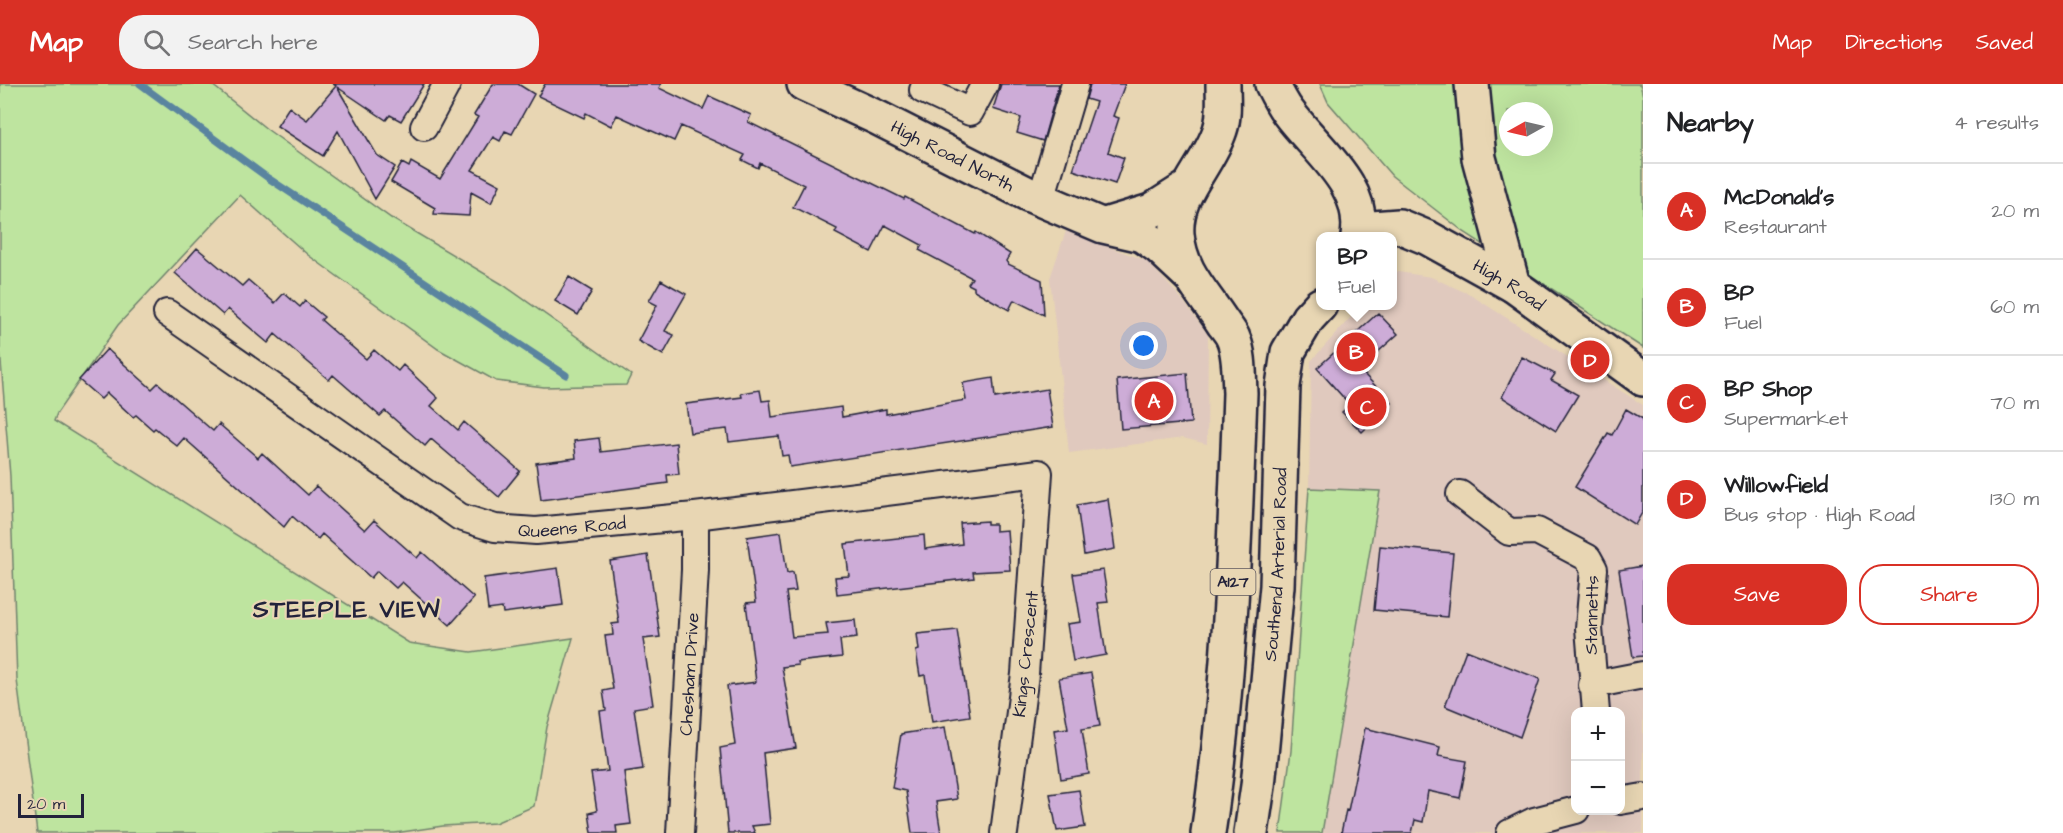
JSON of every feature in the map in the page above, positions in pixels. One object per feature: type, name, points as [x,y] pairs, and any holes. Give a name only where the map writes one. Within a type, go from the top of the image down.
[{"type":"main road","name":"High Road North","points":[[804,84],[878,118],[1041,200],[1104,226],[1142,235],[1159,247],[1190,276]]},
{"type":"main road","name":"A127","points":[[1208,833],[1217,771],[1230,625],[1240,393],[1233,338],[1213,306],[1190,276],[1179,255],[1177,231],[1179,208],[1187,188],[1209,156],[1221,128],[1223,84]]},
{"type":"main road","points":[[1272,84],[1287,111],[1333,164],[1350,189],[1358,211],[1359,232]]},
{"type":"main road","points":[[1472,84],[1479,158],[1513,285]]},
{"type":"main road","points":[[1104,226],[1151,211],[1187,188]]},
{"type":"main road","name":"High Road","points":[[1365,232],[1399,226],[1428,238],[1513,285],[1643,379]]},
{"type":"main road","name":"Southend Arterial Road","points":[[1251,833],[1258,786],[1277,586],[1283,386],[1288,352],[1308,318],[1316,309]]},
{"type":"street","points":[[424,127],[447,84]]},
{"type":"street","points":[[923,90],[970,112],[985,84]]},
{"type":"street","points":[[1041,200],[1076,84]]},
{"type":"street","name":"Queens Road","points":[[167,313],[460,517],[495,528],[536,531],[694,516],[1040,473]]},
{"type":"street","name":"Kings Crescent","points":[[1004,833],[1025,675],[1040,473]]},
{"type":"street","name":"Stannetts","points":[[1460,495],[1509,532],[1537,531],[1588,558],[1594,569],[1589,628],[1595,707]]},
{"type":"street","name":"Chesham Drive","points":[[680,833],[695,570],[694,516]]},
{"type":"street","points":[[1592,685],[1643,675]]},
{"type":"street","points":[[1625,800],[1643,797]]},
{"type":"street","points":[[1510,833],[1534,821],[1571,811]]},
{"type":"shaded area","points":[[1066,231],[1147,261],[1181,298],[1208,335],[1207,444],[1183,438],[1069,453],[1050,278]]},
{"type":"shaded area","points":[[1397,272],[1431,277],[1469,294],[1643,405],[1643,833],[1322,833],[1380,491],[1309,488],[1311,361],[1357,310],[1397,310]]},
{"type":"green space","points":[[0,84],[211,84],[268,130],[391,218],[502,284],[631,375],[626,385],[544,387],[496,381],[438,349],[308,255],[240,195],[118,325],[57,413],[54,421],[409,643],[471,652],[573,638],[547,727],[534,806],[495,823],[443,826],[395,833],[37,833],[17,680],[10,476],[0,349]]},
{"type":"green space","points":[[1320,84],[1640,84],[1643,96],[1643,348],[1464,232],[1392,176],[1328,102]]},
{"type":"green space","points":[[1309,488],[1380,491],[1322,833],[1280,833],[1291,751]]},
{"type":"building","points":[[333,84],[424,84],[401,121],[390,115],[386,120],[337,87],[377,155],[395,167],[375,199],[338,131],[323,156],[277,126],[289,107],[307,120],[336,86]]},
{"type":"building","points":[[493,84],[518,84],[534,94],[512,134],[505,131],[500,141],[493,137],[472,170],[500,185],[491,203],[471,192],[469,216],[434,214],[435,208],[391,182],[402,163],[409,167],[411,162],[440,179],[478,117],[474,115]]},
{"type":"building","points":[[545,84],[661,84],[659,88],[703,109],[709,96],[751,115],[748,122],[904,199],[905,197],[975,234],[976,232],[1010,254],[1006,261],[1008,264],[1042,280],[1044,315],[1014,300],[1009,310],[974,290],[974,287],[968,284],[972,278],[919,250],[922,245],[885,225],[871,252],[835,233],[837,229],[793,207],[804,185],[760,163],[758,168],[742,160],[745,155],[681,126],[674,141],[617,115],[611,126],[586,113],[584,118],[538,96]]},
{"type":"building","points":[[1001,84],[1059,84],[1043,141],[1017,133],[1021,118],[993,109]]},
{"type":"building","points":[[1090,84],[1125,84],[1113,116],[1119,118],[1108,152],[1124,158],[1115,184],[1073,170],[1096,102],[1086,99]]},
{"type":"building","points":[[197,248],[242,286],[248,280],[275,303],[284,293],[300,307],[305,301],[324,317],[321,320],[366,359],[374,350],[398,371],[403,365],[438,398],[431,406],[458,430],[464,422],[520,471],[499,497],[431,439],[425,446],[385,411],[380,416],[333,375],[329,380],[275,334],[268,343],[228,309],[223,315],[175,273]]},
{"type":"building","points":[[569,277],[592,291],[578,315],[555,301]]},
{"type":"building","points":[[661,280],[686,294],[665,331],[674,335],[663,355],[638,341],[657,305],[649,301]]},
{"type":"building","points":[[1378,313],[1398,334],[1359,369],[1392,403],[1362,432],[1342,412],[1350,405],[1317,368]]},
{"type":"building","points":[[107,349],[152,389],[158,383],[213,431],[219,424],[258,458],[262,453],[308,495],[316,486],[365,530],[374,520],[417,558],[422,552],[474,598],[450,625],[402,582],[396,588],[377,571],[371,578],[322,534],[318,539],[292,516],[284,527],[184,438],[177,446],[136,415],[133,417],[107,393],[101,399],[79,380]]},
{"type":"building","points":[[1522,357],[1555,374],[1551,380],[1578,395],[1556,431],[1502,397]]},
{"type":"building","points":[[1187,373],[1191,423],[1121,429],[1117,380]]},
{"type":"building","points":[[993,378],[995,398],[1047,389],[1053,427],[790,467],[788,455],[782,456],[779,436],[729,442],[727,429],[690,433],[686,404],[742,397],[741,393],[760,390],[762,401],[770,400],[772,417],[841,407],[842,417],[886,409],[886,414],[966,400],[963,383]]},
{"type":"building","points":[[1626,409],[1643,419],[1643,511],[1635,525],[1575,487],[1608,433],[1612,435]]},
{"type":"building","points":[[599,438],[601,452],[676,443],[679,474],[667,475],[668,483],[541,500],[536,463],[576,458],[574,441]]},
{"type":"building","points":[[1108,499],[1115,549],[1084,555],[1077,505]]},
{"type":"building","points":[[987,521],[987,524],[995,524],[995,531],[1007,530],[1010,570],[973,572],[974,578],[837,594],[835,577],[849,576],[845,544],[924,535],[925,549],[962,544],[960,523]]},
{"type":"building","points":[[781,532],[787,573],[793,572],[796,591],[786,592],[792,637],[828,634],[826,623],[855,620],[857,638],[840,640],[842,657],[797,662],[798,665],[782,667],[796,748],[763,753],[770,824],[752,826],[755,833],[728,833],[720,748],[735,745],[727,686],[756,682],[746,603],[756,602],[747,537]]},
{"type":"building","points":[[1380,546],[1453,553],[1447,617],[1374,610]]},
{"type":"building","points":[[648,555],[660,637],[643,639],[653,705],[634,708],[643,769],[624,772],[631,824],[616,826],[617,833],[592,833],[589,813],[597,811],[591,773],[608,771],[600,711],[606,710],[603,691],[613,689],[605,636],[613,635],[612,624],[619,623],[610,561]]},
{"type":"building","points":[[1643,566],[1643,656],[1633,657],[1619,570]]},
{"type":"building","points":[[558,568],[563,605],[503,613],[502,608],[488,610],[484,578]]},
{"type":"building","points":[[1103,570],[1108,602],[1098,603],[1106,655],[1073,661],[1067,624],[1081,622],[1073,574]]},
{"type":"building","points":[[957,630],[970,716],[932,722],[925,675],[920,676],[916,651],[919,650],[917,634]]},
{"type":"building","points":[[1466,650],[1540,679],[1520,737],[1445,706]]},
{"type":"building","points":[[1091,673],[1100,726],[1082,729],[1089,774],[1061,779],[1054,730],[1068,728],[1059,678]]},
{"type":"building","points":[[945,727],[957,799],[936,802],[941,833],[912,833],[906,791],[892,788],[901,734]]},
{"type":"building","points":[[1365,728],[1440,747],[1438,756],[1467,761],[1460,798],[1428,791],[1423,822],[1415,820],[1412,833],[1341,833],[1346,810],[1348,811]]},
{"type":"building","points":[[1079,790],[1085,827],[1057,831],[1050,794]]},
{"type":"waterway","points":[[140,84],[268,178],[566,375]]},
{"type":"place","name":"BP","points":[[1356,352]]},
{"type":"place","name":"Willowfield","points":[[1590,360]]},
{"type":"place","name":"McDonald's","points":[[1154,401]]},
{"type":"place","name":"BP Shop","points":[[1367,407]]},
{"type":"district","name":"STEEPLE VIEW","points":[[347,610]]}]
